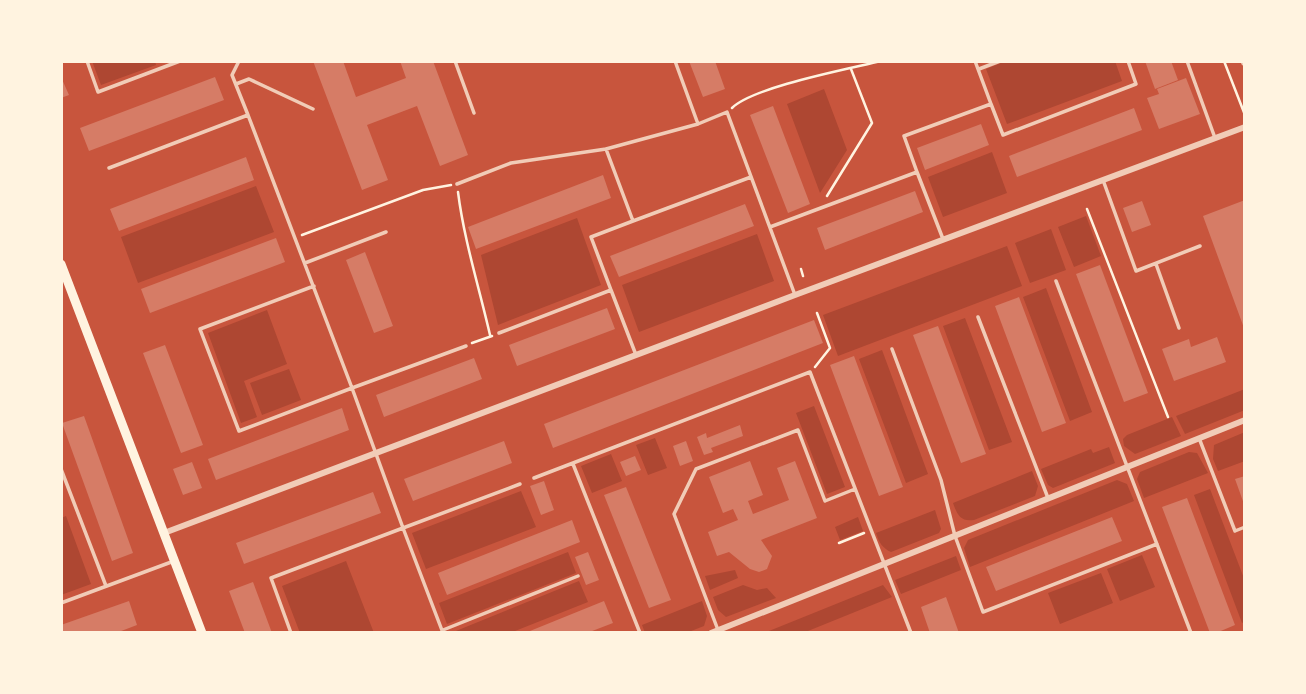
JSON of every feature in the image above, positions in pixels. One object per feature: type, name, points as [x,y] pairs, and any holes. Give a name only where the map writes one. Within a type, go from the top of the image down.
[{"type":"main road","points":[[61,264],[201,633]]},
{"type":"street","points":[[164,533],[1245,127]]},
{"type":"street","points":[[715,631],[1245,420]]},
{"type":"lane","points":[[87,61],[98,92],[180,61]]},
{"type":"lane","points":[[239,61],[232,75],[443,631],[578,576]]},
{"type":"lane","points":[[455,61],[474,113]]},
{"type":"lane","points":[[675,61],[698,124]]},
{"type":"lane","points":[[975,61],[1003,135],[1136,84],[1128,61]]},
{"type":"lane","points":[[978,69],[1000,61]]},
{"type":"lane","points":[[1187,61],[1216,139]]},
{"type":"lane","points":[[236,84],[249,79],[313,109]]},
{"type":"lane","points":[[943,239],[904,136],[991,104]]},
{"type":"lane","points":[[457,184],[511,163],[606,149],[698,124],[727,113],[795,295]]},
{"type":"lane","points":[[109,168],[248,115]]},
{"type":"lane","points":[[606,149],[634,221]]},
{"type":"lane","points":[[770,227],[917,172]]},
{"type":"lane","points":[[636,355],[591,237],[751,177]]},
{"type":"lane","points":[[1103,180],[1136,271],[1200,247]]},
{"type":"lane","points":[[305,263],[386,232]]},
{"type":"lane","points":[[1155,263],[1179,328]]},
{"type":"lane","points":[[1056,282],[1191,633]]},
{"type":"lane","points":[[314,286],[200,329],[239,431],[466,346]]},
{"type":"lane","points":[[499,333],[611,290]]},
{"type":"lane","points":[[978,317],[1048,498]]},
{"type":"lane","points":[[892,349],[941,480],[955,536],[983,612],[1157,544]]},
{"type":"lane","points":[[534,478],[810,372],[911,633]]},
{"type":"lane","points":[[715,631],[674,514],[696,469],[798,430],[825,501],[855,489]]},
{"type":"lane","points":[[1199,438],[1235,531],[1245,527]]},
{"type":"lane","points":[[573,464],[640,633]]},
{"type":"lane","points":[[61,469],[106,586]]},
{"type":"lane","points":[[291,633],[271,578],[520,484]]},
{"type":"lane","points":[[61,603],[174,561]]},
{"type":"path","points":[[727,113],[738,101],[771,89],[881,61]]},
{"type":"path","points":[[1224,61],[1245,115]]},
{"type":"path","points":[[818,209],[872,123],[851,69]]},
{"type":"path","points":[[295,238],[423,190],[457,184],[463,229],[471,251],[491,336]]},
{"type":"path","points":[[1087,209],[1168,417]]},
{"type":"path","points":[[801,270],[803,276]]},
{"type":"path","points":[[810,372],[831,348],[814,304]]},
{"type":"path","points":[[466,346],[499,333]]},
{"type":"path","points":[[839,543],[864,533]]},
{"type":"shaded area","points":[[92,61],[155,61],[156,65],[101,85]]},
{"type":"shaded area","points":[[1006,61],[1115,61],[1122,81],[1007,124],[986,69]]},
{"type":"shaded area","points":[[824,89],[847,150],[820,193],[787,104]]},
{"type":"shaded area","points":[[992,152],[1007,193],[943,217],[928,177]]},
{"type":"shaded area","points":[[256,186],[274,232],[138,283],[121,237]]},
{"type":"shaded area","points":[[1086,216],[1101,256],[1074,267],[1058,227]]},
{"type":"shaded area","points":[[577,218],[601,285],[498,325],[481,255]]},
{"type":"shaded area","points":[[1051,229],[1066,270],[1030,283],[1015,243]]},
{"type":"shaded area","points":[[757,234],[774,281],[639,332],[622,285]]},
{"type":"shaded area","points":[[1007,246],[1022,286],[838,356],[823,315]]},
{"type":"shaded area","points":[[1046,288],[1092,412],[1070,421],[1023,297]]},
{"type":"shaded area","points":[[267,310],[287,364],[244,381],[257,417],[241,423],[208,333]]},
{"type":"shaded area","points":[[965,318],[1012,442],[989,450],[943,326]]},
{"type":"shaded area","points":[[882,350],[928,474],[906,483],[859,359]]},
{"type":"shaded area","points":[[289,369],[301,400],[262,415],[250,383]]},
{"type":"shaded area","points":[[1245,389],[1245,410],[1185,434],[1176,416]]},
{"type":"shaded area","points":[[814,406],[845,487],[827,494],[796,413]]},
{"type":"shaded area","points":[[1172,417],[1181,436],[1135,454],[1124,446],[1123,439],[1127,435]]},
{"type":"shaded area","points":[[1245,432],[1245,461],[1218,471],[1213,459],[1214,445]]},
{"type":"shaded area","points":[[655,438],[667,468],[648,475],[636,445]]},
{"type":"shaded area","points":[[1109,447],[1115,463],[1053,488],[1048,485],[1041,469],[1091,449],[1093,453]]},
{"type":"shaded area","points":[[1189,452],[1197,453],[1208,473],[1144,498],[1137,479],[1140,472]]},
{"type":"shaded area","points":[[611,454],[622,481],[592,493],[581,466]]},
{"type":"shaded area","points":[[1032,471],[1038,486],[1035,496],[974,520],[965,520],[958,514],[953,503]]},
{"type":"shaded area","points":[[1117,480],[1127,484],[1134,501],[970,567],[964,548],[968,540]]},
{"type":"shaded area","points":[[1210,489],[1245,581],[1245,621],[1242,623],[1194,495]]},
{"type":"shaded area","points":[[521,491],[536,527],[426,569],[412,533]]},
{"type":"shaded area","points":[[935,510],[941,529],[939,533],[891,552],[880,542],[876,533]]},
{"type":"shaded area","points":[[66,516],[91,584],[61,595],[61,518]]},
{"type":"shaded area","points":[[858,517],[863,531],[840,540],[835,527]]},
{"type":"shaded area","points":[[568,552],[576,573],[447,624],[439,603]]},
{"type":"shaded area","points":[[1142,555],[1155,587],[1120,601],[1107,569]]},
{"type":"shaded area","points":[[956,556],[961,570],[901,594],[895,580]]},
{"type":"shaded area","points":[[346,561],[374,633],[300,633],[282,586]]},
{"type":"shaded area","points":[[735,570],[738,578],[710,590],[705,576]]},
{"type":"shaded area","points":[[1101,573],[1113,603],[1060,624],[1048,593]]},
{"type":"shaded area","points":[[579,581],[588,602],[510,633],[451,633]]},
{"type":"shaded area","points":[[743,585],[757,590],[767,588],[776,598],[726,617],[718,610],[713,597]]},
{"type":"shaded area","points":[[883,585],[892,597],[803,633],[764,633]]},
{"type":"shaded area","points":[[702,601],[707,616],[704,626],[686,633],[645,633],[642,625]]},
{"type":"building","points":[[313,61],[343,61],[356,97],[406,78],[400,61],[433,61],[468,155],[440,166],[417,106],[367,125],[388,180],[362,190]]},
{"type":"building","points":[[689,61],[715,61],[725,89],[703,97]]},
{"type":"building","points":[[1145,61],[1171,61],[1178,80],[1155,89]]},
{"type":"building","points":[[61,77],[69,95],[61,98]]},
{"type":"building","points":[[215,77],[224,100],[89,151],[80,128]]},
{"type":"building","points":[[1186,78],[1200,114],[1159,129],[1147,98],[1159,94],[1157,89]]},
{"type":"building","points":[[773,106],[810,204],[788,213],[750,115]]},
{"type":"building","points":[[1134,108],[1142,130],[1017,177],[1009,156]]},
{"type":"building","points":[[981,124],[989,145],[925,170],[917,148]]},
{"type":"building","points":[[246,157],[254,180],[119,231],[110,209]]},
{"type":"building","points":[[603,175],[611,198],[476,249],[468,227]]},
{"type":"building","points":[[915,191],[923,212],[825,250],[817,228]]},
{"type":"building","points":[[1245,200],[1245,328],[1244,328],[1203,216]]},
{"type":"building","points":[[1142,201],[1151,225],[1132,232],[1123,208]]},
{"type":"building","points":[[745,204],[754,226],[619,277],[610,256]]},
{"type":"building","points":[[276,238],[285,262],[150,313],[141,289]]},
{"type":"building","points":[[365,252],[393,326],[374,333],[346,260]]},
{"type":"building","points":[[1100,265],[1148,393],[1124,402],[1076,274]]},
{"type":"building","points":[[1019,297],[1066,423],[1042,432],[995,306]]},
{"type":"building","points":[[607,308],[615,329],[517,366],[509,345]]},
{"type":"building","points":[[814,320],[823,343],[553,448],[544,424]]},
{"type":"building","points":[[938,326],[986,454],[961,463],[913,335]]},
{"type":"building","points":[[1217,337],[1226,362],[1174,381],[1162,349],[1189,339],[1191,347]]},
{"type":"building","points":[[165,345],[203,445],[181,453],[143,353]]},
{"type":"building","points":[[854,356],[903,487],[879,496],[830,365]]},
{"type":"building","points":[[474,358],[482,379],[384,417],[376,395]]},
{"type":"building","points":[[342,408],[349,430],[216,480],[208,459]]},
{"type":"building","points":[[84,416],[133,553],[112,561],[62,423]]},
{"type":"building","points":[[740,425],[743,436],[711,448],[713,452],[704,455],[697,437],[706,433],[707,438]]},
{"type":"building","points":[[504,441],[512,463],[413,501],[404,479]]},
{"type":"building","points":[[686,441],[693,461],[680,466],[673,446]]},
{"type":"building","points":[[635,456],[641,470],[626,476],[620,462]]},
{"type":"building","points":[[750,461],[763,495],[748,501],[753,514],[789,500],[777,468],[795,461],[817,518],[761,540],[772,556],[767,569],[759,572],[750,569],[729,552],[717,556],[708,532],[738,520],[733,509],[723,513],[709,477]]},
{"type":"building","points":[[192,462],[202,488],[183,495],[173,469]]},
{"type":"building","points":[[1245,476],[1245,504],[1244,504],[1235,479]]},
{"type":"building","points":[[544,481],[554,510],[541,515],[530,486]]},
{"type":"building","points":[[626,487],[671,600],[649,608],[604,495]]},
{"type":"building","points":[[373,492],[381,513],[244,564],[236,543]]},
{"type":"building","points":[[1187,498],[1235,625],[1216,633],[1210,633],[1162,507]]},
{"type":"building","points":[[1112,517],[1122,541],[996,591],[986,567]]},
{"type":"building","points":[[572,520],[580,542],[447,595],[438,573]]},
{"type":"building","points":[[588,552],[599,580],[586,585],[575,557]]},
{"type":"building","points":[[253,582],[272,633],[245,633],[229,591]]},
{"type":"building","points":[[946,597],[959,633],[930,633],[921,607]]},
{"type":"building","points":[[129,601],[137,625],[116,633],[61,633],[61,625]]},
{"type":"building","points":[[604,601],[613,623],[587,633],[525,633]]}]
